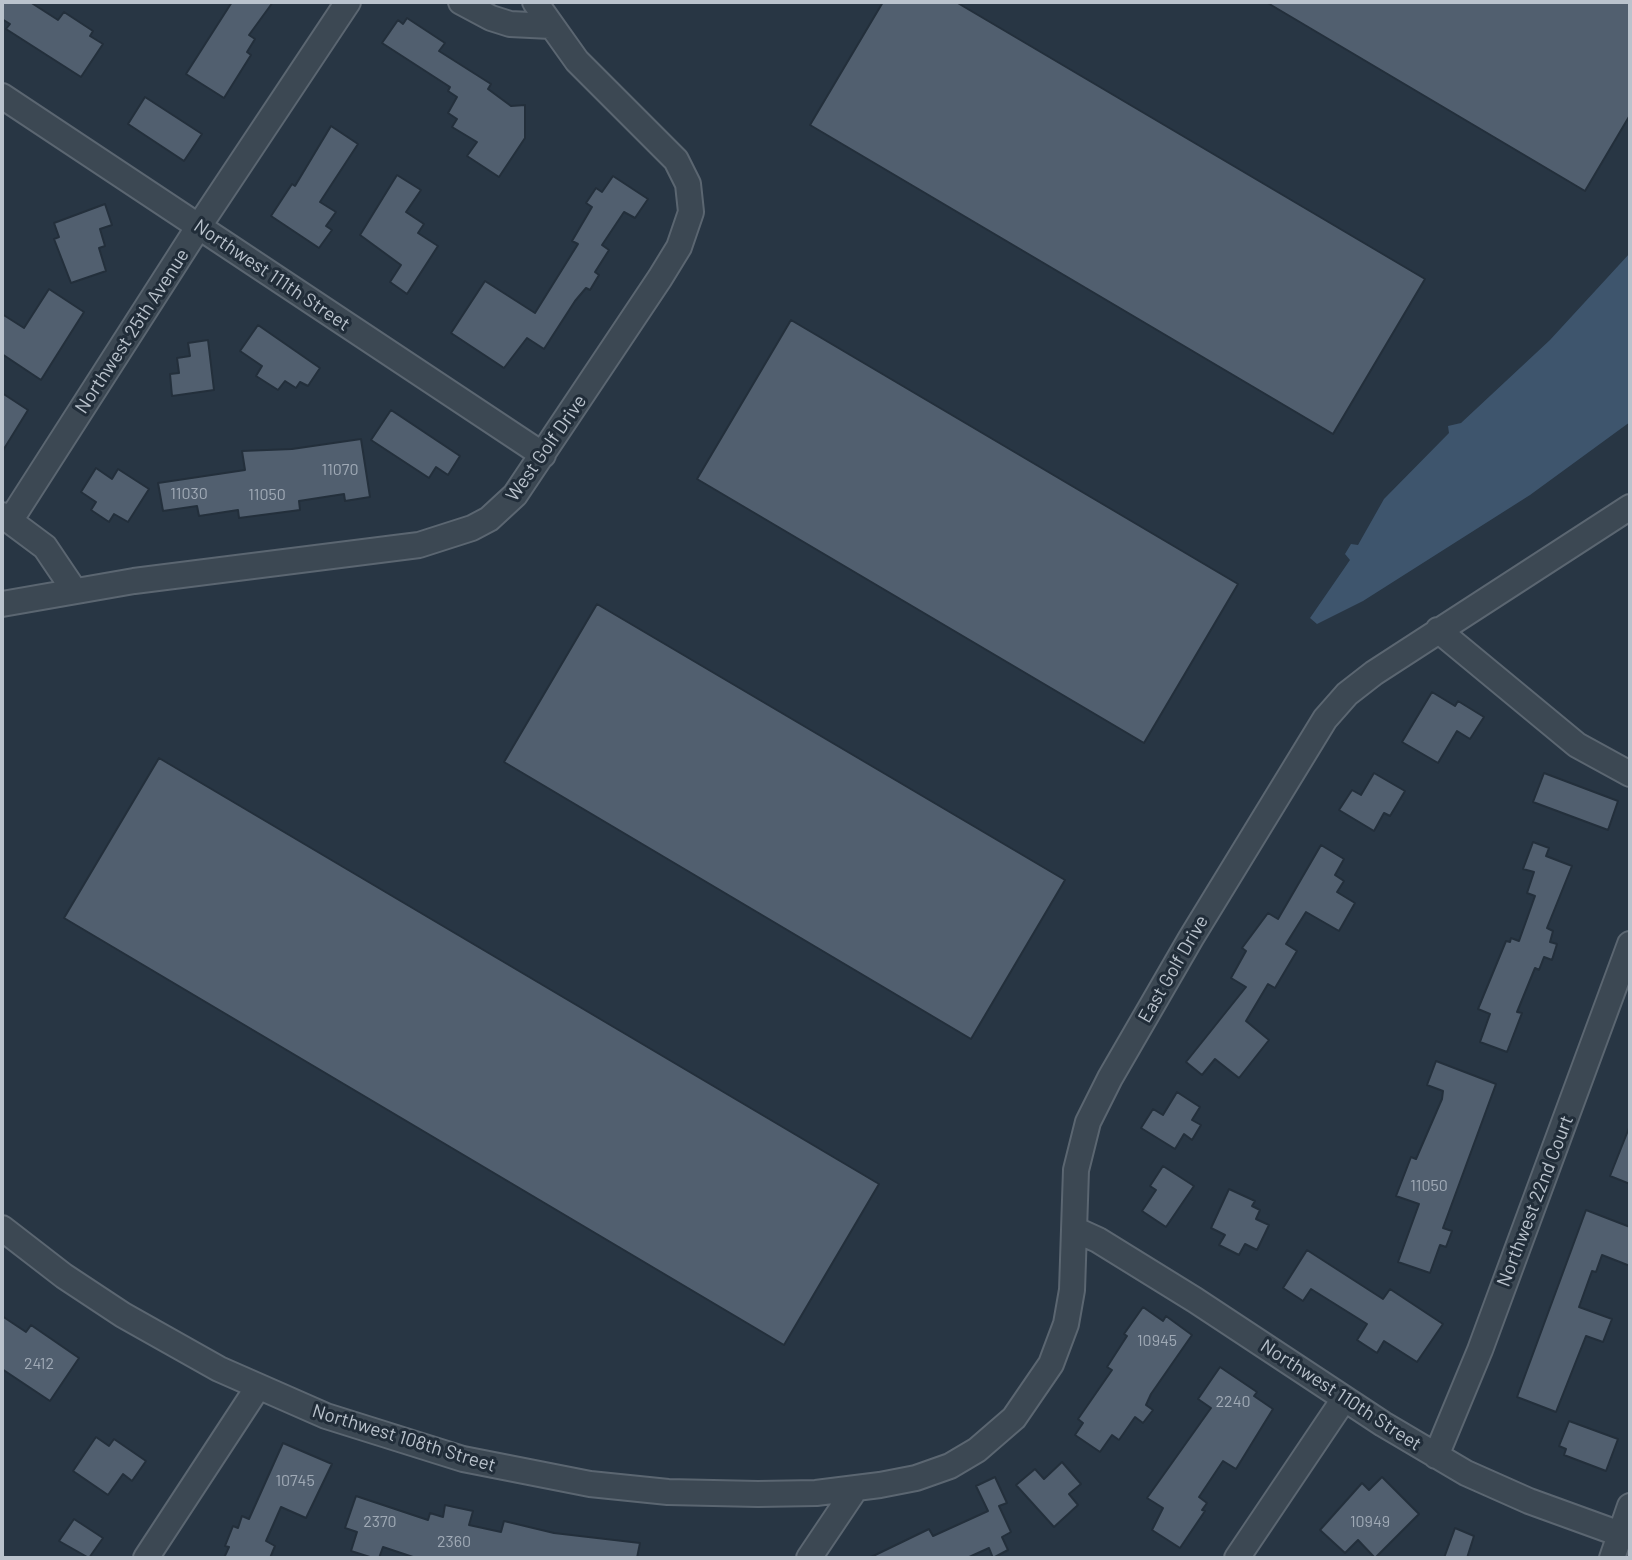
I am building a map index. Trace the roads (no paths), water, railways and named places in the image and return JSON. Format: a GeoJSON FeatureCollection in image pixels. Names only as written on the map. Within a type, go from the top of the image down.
{"type":"FeatureCollection","features":[{"type":"Feature","properties":{"kind":"street","name":"Northwest 25th Avenue"},"geometry":{"type":"LineString","coordinates":[[6,518],[348,2]]}},
{"type":"Feature","properties":{"kind":"street"},"geometry":{"type":"LineString","coordinates":[[461,2],[491,18],[510,24],[551,26]]}},
{"type":"Feature","properties":{"kind":"street","name":"West Golf Drive"},"geometry":{"type":"LineString","coordinates":[[2,604],[74,590],[400,549],[472,528],[502,508],[524,484],[672,259],[688,223],[691,203],[684,173],[669,150],[598,84],[535,2]]}},
{"type":"Feature","properties":{"kind":"street","name":"Northwest 111th Street"},"geometry":{"type":"LineString","coordinates":[[2,96],[543,455]]}},
{"type":"Feature","properties":{"kind":"street","name":"East Golf Drive"},"geometry":{"type":"LineString","coordinates":[[856,1488],[901,1482],[950,1466],[977,1450],[1014,1418],[1046,1374],[1061,1339],[1073,1282],[1076,1170],[1088,1122],[1110,1078],[1215,897],[1325,719],[1359,683],[1630,506]]}},
{"type":"Feature","properties":{"kind":"street"},"geometry":{"type":"LineString","coordinates":[[6,518],[45,547],[74,590]]}},
{"type":"Feature","properties":{"kind":"street"},"geometry":{"type":"LineString","coordinates":[[1438,630],[1577,746],[1630,774]]}},
{"type":"Feature","properties":{"kind":"street","name":"Northwest 22nd Court"},"geometry":{"type":"LineString","coordinates":[[1436,1456],[1480,1350],[1630,944]]}},
{"type":"Feature","properties":{"kind":"street","name":"Northwest 108th Street"},"geometry":{"type":"LineString","coordinates":[[2,1228],[64,1276],[138,1325],[258,1387],[326,1416],[424,1448],[564,1480],[626,1488],[797,1494],[856,1488]]}},
{"type":"Feature","properties":{"kind":"street","name":"Northwest 110th Street"},"geometry":{"type":"LineString","coordinates":[[1076,1230],[1098,1240],[1195,1300],[1344,1399],[1436,1456],[1497,1488],[1620,1534]]}},
{"type":"Feature","properties":{"kind":"street"},"geometry":{"type":"LineString","coordinates":[[146,1558],[258,1387]]}},
{"type":"Feature","properties":{"kind":"street"},"geometry":{"type":"LineString","coordinates":[[1237,1558],[1344,1399]]}},
{"type":"Feature","properties":{"kind":"street"},"geometry":{"type":"LineString","coordinates":[[809,1558],[856,1488]]}},
{"type":"Feature","properties":{"kind":"street"},"geometry":{"type":"LineString","coordinates":[[1612,1558],[1630,1506]]}},
{"type":"Feature","properties":{"kind":"water"},"geometry":{"type":"Polygon","coordinates":[[[1630,253],[1630,422],[1530,495],[1363,601],[1317,624],[1310,618],[1350,560],[1345,554],[1351,544],[1358,545],[1384,499],[1449,433],[1448,426],[1461,423],[1550,340],[1630,253]]]}}]}
